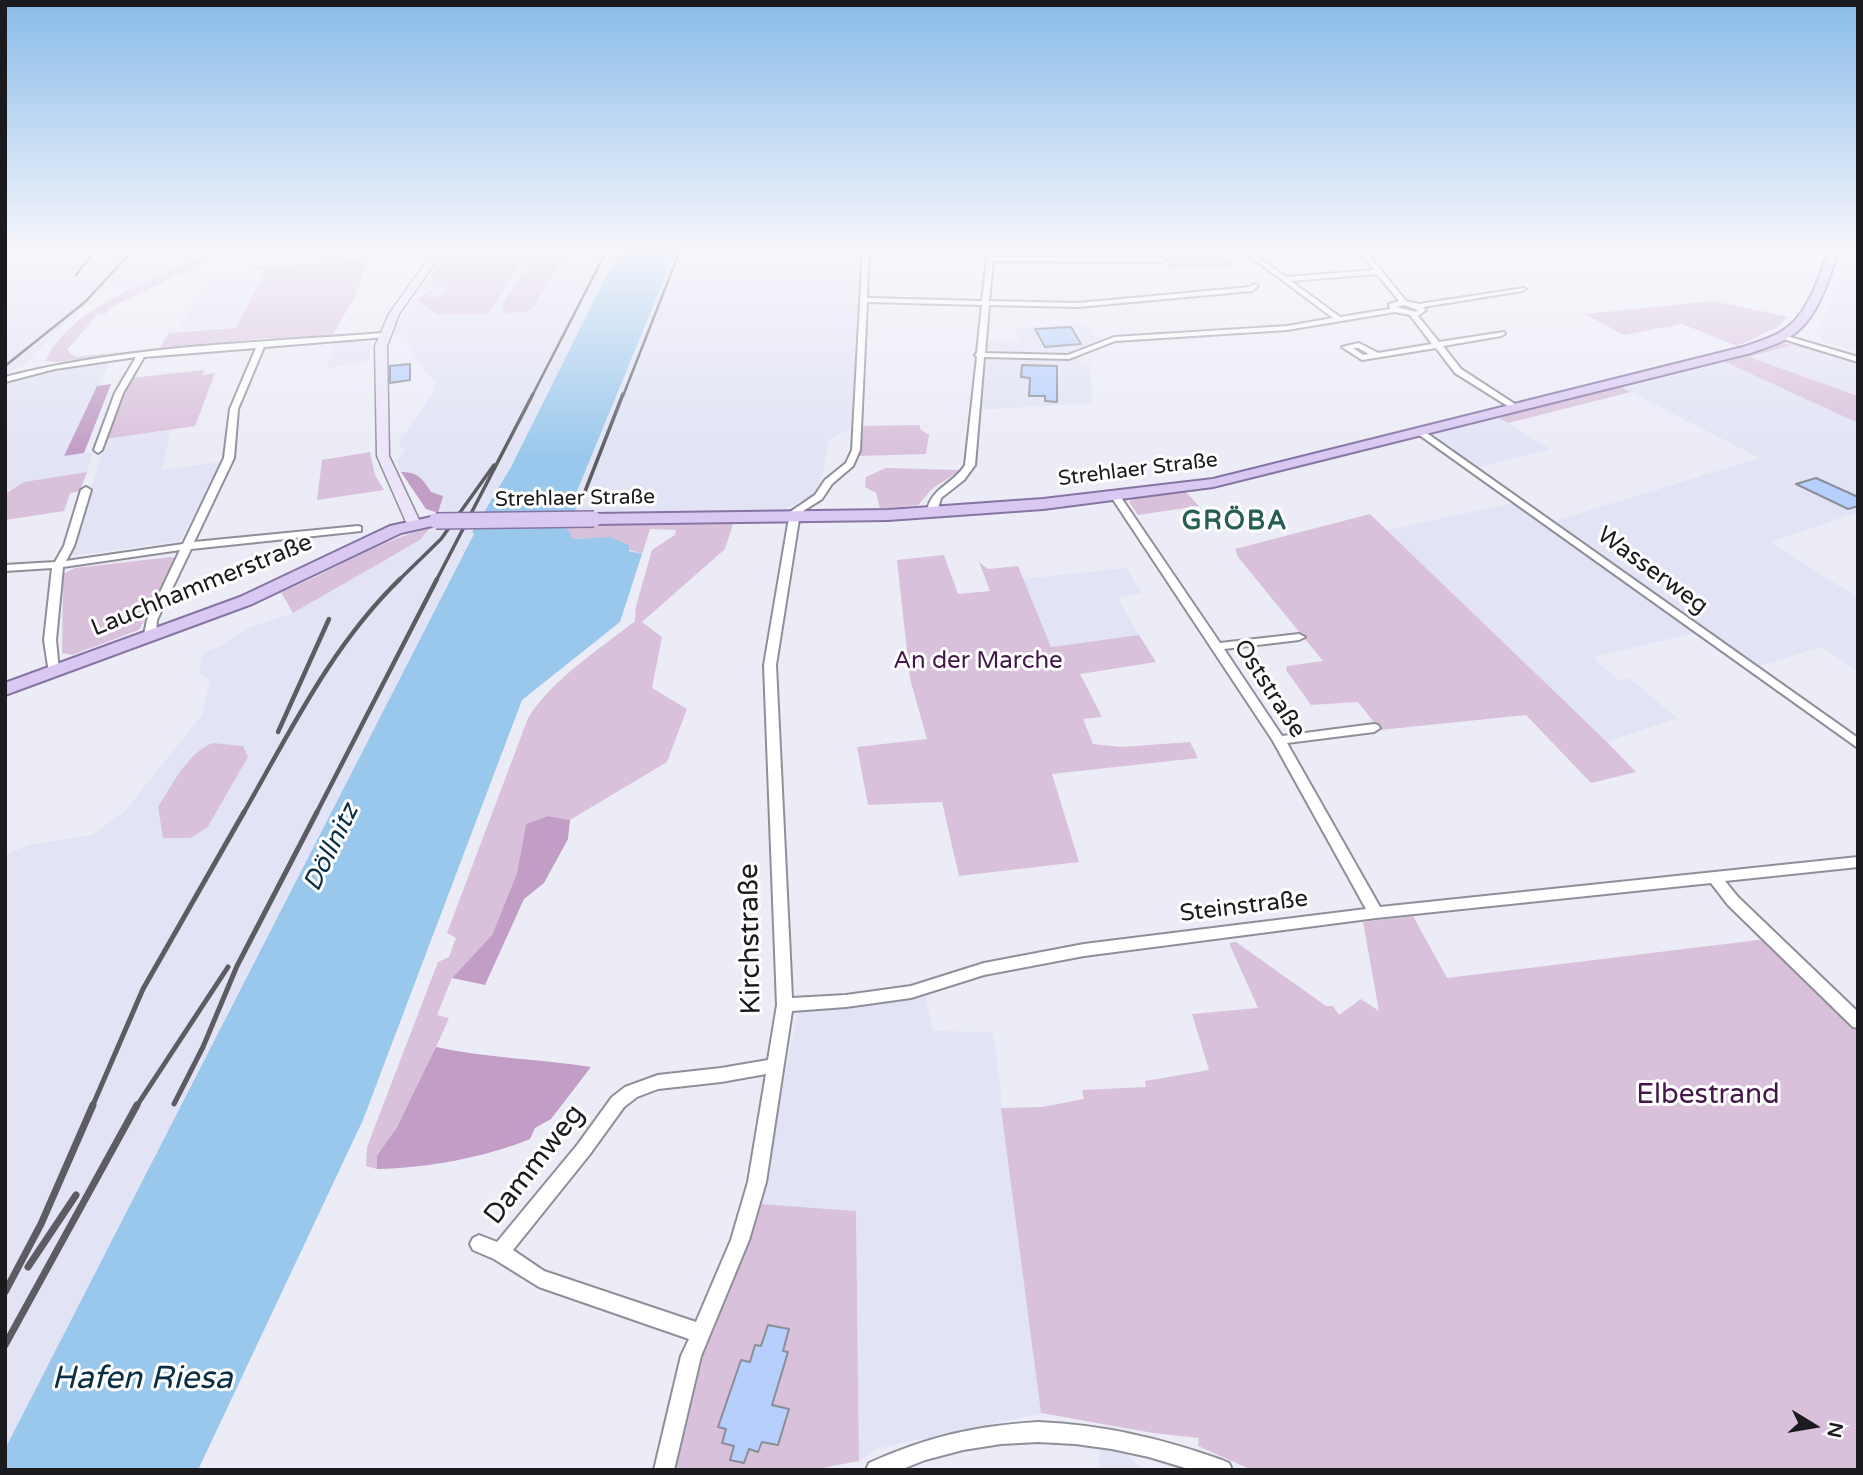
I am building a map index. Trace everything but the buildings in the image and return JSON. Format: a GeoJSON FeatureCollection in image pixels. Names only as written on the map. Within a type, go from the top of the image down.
{"type":"FeatureCollection","features":[{"type":"Feature","properties":{"kind":"main road"},"geometry":{"type":"LineString","coordinates":[[393,317],[383,335],[380,376],[383,456],[394,485],[414,523]]}},
{"type":"Feature","properties":{"kind":"main road","name":"Strehlaer Straße"},"geometry":{"type":"LineString","coordinates":[[414,523],[793,518],[932,512],[1115,495],[1240,478],[1730,355],[1783,336],[1797,326],[1803,317]]}},
{"type":"Feature","properties":{"kind":"main road","name":"Lauchhammerstraße"},"geometry":{"type":"LineString","coordinates":[[5,689],[279,586],[371,540],[414,523]]}},
{"type":"Feature","properties":{"kind":"street"},"geometry":{"type":"LineString","coordinates":[[793,518],[799,508],[819,496],[828,482],[850,464],[856,450],[864,317]]}},
{"type":"Feature","properties":{"kind":"street"},"geometry":{"type":"LineString","coordinates":[[932,512],[935,498],[966,474],[970,465],[983,317]]}},
{"type":"Feature","properties":{"kind":"street"},"geometry":{"type":"LineString","coordinates":[[1336,317],[1340,320]]}},
{"type":"Feature","properties":{"kind":"street"},"geometry":{"type":"LineString","coordinates":[[979,355],[1069,357],[1114,339],[1287,328],[1357,317]]}},
{"type":"Feature","properties":{"kind":"street"},"geometry":{"type":"LineString","coordinates":[[1420,317],[1437,345],[1458,371],[1517,408]]}},
{"type":"Feature","properties":{"kind":"street"},"geometry":{"type":"LineString","coordinates":[[1376,355],[1501,334]]}},
{"type":"Feature","properties":{"kind":"street"},"geometry":{"type":"LineString","coordinates":[[5,380],[83,361],[383,335]]}},
{"type":"Feature","properties":{"kind":"street"},"geometry":{"type":"LineString","coordinates":[[1783,336],[1858,360]]}},
{"type":"Feature","properties":{"kind":"street"},"geometry":{"type":"LineString","coordinates":[[150,635],[152,620],[229,458],[234,409],[261,344]]}},
{"type":"Feature","properties":{"kind":"street"},"geometry":{"type":"LineString","coordinates":[[98,450],[119,393],[142,354]]}},
{"type":"Feature","properties":{"kind":"street","name":"Wasserweg"},"geometry":{"type":"LineString","coordinates":[[1421,432],[1858,744]]}},
{"type":"Feature","properties":{"kind":"street"},"geometry":{"type":"LineString","coordinates":[[52,671],[50,640],[58,565],[69,546],[86,490]]}},
{"type":"Feature","properties":{"kind":"street","name":"Oststraße"},"geometry":{"type":"LineString","coordinates":[[1115,495],[1279,740],[1376,913]]}},
{"type":"Feature","properties":{"kind":"street","name":"Kirchstraße"},"geometry":{"type":"LineString","coordinates":[[664,1470],[691,1356],[740,1240],[757,1182],[785,1005],[770,665],[793,518]]}},
{"type":"Feature","properties":{"kind":"street"},"geometry":{"type":"LineString","coordinates":[[5,568],[58,565],[187,546],[358,530]]}},
{"type":"Feature","properties":{"kind":"street"},"geometry":{"type":"LineString","coordinates":[[1217,647],[1298,637]]}},
{"type":"Feature","properties":{"kind":"street"},"geometry":{"type":"LineString","coordinates":[[1279,740],[1374,728]]}},
{"type":"Feature","properties":{"kind":"street","name":"Steinstraße"},"geometry":{"type":"LineString","coordinates":[[785,1005],[846,1001],[911,992],[984,969],[1084,950],[1376,913],[1858,862]]}},
{"type":"Feature","properties":{"kind":"street"},"geometry":{"type":"LineString","coordinates":[[1715,878],[1733,901],[1858,1022]]}},
{"type":"Feature","properties":{"kind":"street","name":"Dammweg"},"geometry":{"type":"LineString","coordinates":[[700,1332],[539,1278],[500,1251],[584,1149],[618,1102],[631,1093],[657,1082],[774,1066]]}},
{"type":"Feature","properties":{"kind":"street"},"geometry":{"type":"LineString","coordinates":[[479,1244],[500,1251]]}},
{"type":"Feature","properties":{"kind":"street"},"geometry":{"type":"LineString","coordinates":[[876,1470],[925,1450],[976,1439],[1055,1430],[1181,1454],[1222,1470]]}},
{"type":"Feature","properties":{"kind":"shaded area"},"geometry":{"type":"Polygon","coordinates":[[[5,317],[73,317],[25,364],[5,375],[5,317]]]}},
{"type":"Feature","properties":{"kind":"shaded area"},"geometry":{"type":"Polygon","coordinates":[[[186,317],[239,317],[234,327],[177,331],[186,317]]]}},
{"type":"Feature","properties":{"kind":"shaded area"},"geometry":{"type":"Polygon","coordinates":[[[403,317],[586,317],[511,467],[472,531],[474,534],[355,769],[5,1449],[5,854],[30,845],[92,835],[124,812],[202,715],[210,681],[199,672],[203,652],[221,646],[248,628],[293,613],[420,540],[430,531],[438,513],[431,493],[423,479],[409,472],[401,472],[396,461],[405,451],[398,443],[433,393],[436,383],[418,363],[404,334],[391,335],[403,317]]]}},
{"type":"Feature","properties":{"kind":"shaded area"},"geometry":{"type":"Polygon","coordinates":[[[649,317],[857,317],[854,351],[859,359],[852,429],[829,439],[820,488],[815,494],[782,512],[574,514],[575,496],[649,317]]]}},
{"type":"Feature","properties":{"kind":"shaded area"},"geometry":{"type":"Polygon","coordinates":[[[1824,317],[1858,317],[1858,352],[1826,342],[1815,334],[1824,317]]]}},
{"type":"Feature","properties":{"kind":"shaded area"},"geometry":{"type":"Polygon","coordinates":[[[1086,324],[1096,340],[1072,354],[988,351],[989,341],[1019,342],[1014,328],[1086,324]]]}},
{"type":"Feature","properties":{"kind":"shaded area"},"geometry":{"type":"Polygon","coordinates":[[[362,341],[371,344],[369,362],[327,368],[335,343],[362,341]]]}},
{"type":"Feature","properties":{"kind":"shaded area"},"geometry":{"type":"Polygon","coordinates":[[[1793,345],[1858,365],[1858,396],[1748,357],[1793,345]]]}},
{"type":"Feature","properties":{"kind":"shaded area"},"geometry":{"type":"Polygon","coordinates":[[[1079,357],[1079,364],[1090,364],[1093,403],[980,410],[984,363],[987,361],[1079,357]]]}},
{"type":"Feature","properties":{"kind":"shaded area"},"geometry":{"type":"Polygon","coordinates":[[[110,362],[64,456],[93,452],[87,472],[37,480],[70,493],[64,511],[5,520],[5,494],[15,489],[5,489],[5,384],[63,369],[110,362]]]}},
{"type":"Feature","properties":{"kind":"shaded area"},"geometry":{"type":"Polygon","coordinates":[[[1725,362],[1858,423],[1858,512],[1770,542],[1858,598],[1858,671],[1821,647],[1759,666],[1555,521],[1760,458],[1621,387],[1725,362]]]}},
{"type":"Feature","properties":{"kind":"shaded area"},"geometry":{"type":"Polygon","coordinates":[[[111,384],[84,453],[64,456],[97,386],[111,384]]]}},
{"type":"Feature","properties":{"kind":"shaded area"},"geometry":{"type":"Polygon","coordinates":[[[1499,418],[1550,449],[1479,467],[1437,437],[1437,433],[1499,418]]]}},
{"type":"Feature","properties":{"kind":"shaded area"},"geometry":{"type":"Polygon","coordinates":[[[171,430],[162,470],[221,462],[180,541],[71,556],[106,439],[171,430]]]}},
{"type":"Feature","properties":{"kind":"shaded area"},"geometry":{"type":"Polygon","coordinates":[[[401,472],[416,475],[431,492],[443,496],[438,513],[426,509],[401,472]]]}},
{"type":"Feature","properties":{"kind":"shaded area"},"geometry":{"type":"Polygon","coordinates":[[[1514,503],[1695,633],[1593,657],[1619,681],[1629,678],[1677,718],[1607,742],[1387,530],[1514,503]]]}},
{"type":"Feature","properties":{"kind":"shaded area"},"geometry":{"type":"Polygon","coordinates":[[[1126,568],[1142,593],[1122,596],[1119,600],[1139,635],[1051,647],[1023,579],[1126,568]]]}},
{"type":"Feature","properties":{"kind":"shaded area"},"geometry":{"type":"Polygon","coordinates":[[[548,816],[570,820],[568,839],[544,883],[524,899],[485,985],[452,978],[492,935],[517,873],[526,824],[548,816]]]}},
{"type":"Feature","properties":{"kind":"shaded area"},"geometry":{"type":"Polygon","coordinates":[[[926,997],[932,1031],[993,1032],[1041,1413],[876,1449],[859,1461],[856,1211],[760,1204],[797,1013],[926,997]]]}},
{"type":"Feature","properties":{"kind":"shaded area"},"geometry":{"type":"Polygon","coordinates":[[[436,1047],[591,1067],[551,1119],[535,1128],[530,1139],[455,1161],[377,1169],[377,1156],[397,1127],[436,1047]]]}},
{"type":"Feature","properties":{"kind":"shaded area"},"geometry":{"type":"Polygon","coordinates":[[[1100,1447],[1125,1452],[1142,1470],[1099,1470],[1100,1447]]]}},
{"type":"Feature","properties":{"kind":"green space"},"geometry":{"type":"Polygon","coordinates":[[[84,317],[95,317],[67,350],[75,357],[121,352],[58,362],[45,361],[58,341],[84,317]]]}},
{"type":"Feature","properties":{"kind":"green space"},"geometry":{"type":"Polygon","coordinates":[[[242,317],[343,317],[332,336],[274,341],[270,338],[159,349],[169,333],[236,328],[242,317]]]}},
{"type":"Feature","properties":{"kind":"green space"},"geometry":{"type":"Polygon","coordinates":[[[1590,317],[1788,317],[1779,326],[1737,346],[1682,324],[1624,335],[1590,317]]]}},
{"type":"Feature","properties":{"kind":"green space"},"geometry":{"type":"Polygon","coordinates":[[[1784,343],[1807,347],[1858,364],[1793,345],[1749,357],[1858,396],[1858,423],[1725,362],[1784,343]]]}},
{"type":"Feature","properties":{"kind":"green space"},"geometry":{"type":"Polygon","coordinates":[[[204,370],[202,375],[215,373],[195,426],[106,439],[116,407],[131,378],[204,370]]]}},
{"type":"Feature","properties":{"kind":"green space"},"geometry":{"type":"Polygon","coordinates":[[[1621,387],[1631,392],[1508,423],[1499,418],[1621,387]]]}},
{"type":"Feature","properties":{"kind":"green space"},"geometry":{"type":"Polygon","coordinates":[[[920,425],[920,429],[929,435],[926,454],[858,456],[860,426],[920,425]]]}},
{"type":"Feature","properties":{"kind":"green space"},"geometry":{"type":"Polygon","coordinates":[[[370,452],[375,475],[384,490],[317,500],[322,460],[370,452]]]}},
{"type":"Feature","properties":{"kind":"green space"},"geometry":{"type":"Polygon","coordinates":[[[886,468],[961,470],[933,488],[918,505],[880,509],[876,493],[865,487],[866,477],[886,468]]]}},
{"type":"Feature","properties":{"kind":"green space"},"geometry":{"type":"Polygon","coordinates":[[[87,472],[80,491],[70,493],[64,511],[5,520],[5,494],[24,482],[87,472]]]}},
{"type":"Feature","properties":{"kind":"green space"},"geometry":{"type":"Polygon","coordinates":[[[1185,491],[1199,506],[1138,515],[1129,502],[1133,498],[1185,491]]]}},
{"type":"Feature","properties":{"kind":"green space"},"geometry":{"type":"Polygon","coordinates":[[[1370,514],[1636,772],[1591,783],[1526,715],[1380,730],[1358,702],[1311,705],[1286,670],[1287,666],[1323,661],[1238,557],[1235,549],[1370,514]]]}},
{"type":"Feature","properties":{"kind":"green space"},"geometry":{"type":"Polygon","coordinates":[[[733,524],[725,549],[642,622],[662,637],[652,688],[687,709],[667,762],[570,820],[548,816],[526,824],[517,873],[492,935],[452,978],[437,1015],[449,1018],[437,1045],[382,1151],[377,1169],[366,1166],[367,1147],[438,962],[449,957],[456,938],[447,933],[528,718],[563,677],[635,621],[636,606],[652,550],[675,535],[676,530],[650,529],[642,554],[594,538],[573,539],[566,529],[568,526],[733,524]]]}},
{"type":"Feature","properties":{"kind":"green space"},"geometry":{"type":"Polygon","coordinates":[[[430,528],[420,540],[293,613],[281,592],[391,541],[430,528]]]}},
{"type":"Feature","properties":{"kind":"green space","name":"An der Marche"},"geometry":{"type":"Polygon","coordinates":[[[944,555],[958,594],[990,591],[979,562],[988,569],[1018,566],[1051,647],[1139,635],[1156,662],[1080,674],[1102,717],[1083,719],[1093,744],[1121,747],[1190,742],[1198,758],[1052,774],[1079,862],[959,876],[942,802],[868,805],[857,747],[927,739],[910,679],[897,560],[944,555]]]}},
{"type":"Feature","properties":{"kind":"green space"},"geometry":{"type":"Polygon","coordinates":[[[176,558],[139,630],[72,655],[62,653],[63,574],[75,568],[176,558]]]}},
{"type":"Feature","properties":{"kind":"green space"},"geometry":{"type":"Polygon","coordinates":[[[212,743],[243,746],[248,757],[207,828],[190,838],[163,838],[158,807],[187,762],[212,743]]]}},
{"type":"Feature","properties":{"kind":"green space","name":"Elbestrand"},"geometry":{"type":"Polygon","coordinates":[[[1413,916],[1447,978],[1766,939],[1858,1027],[1858,1470],[1252,1470],[1198,1446],[1199,1438],[1153,1433],[1041,1413],[1001,1108],[1042,1107],[1084,1099],[1082,1090],[1146,1087],[1145,1081],[1209,1070],[1192,1014],[1258,1008],[1229,943],[1236,942],[1326,1006],[1333,1006],[1339,1015],[1361,999],[1379,1011],[1363,922],[1413,916]]]}},
{"type":"Feature","properties":{"kind":"green space"},"geometry":{"type":"Polygon","coordinates":[[[760,1204],[856,1211],[859,1461],[812,1470],[671,1470],[701,1346],[745,1253],[760,1204]]]}},
{"type":"Feature","properties":{"kind":"water","name":"Hafen Riesa"},"geometry":{"type":"Polygon","coordinates":[[[586,317],[649,317],[575,496],[576,508],[567,529],[573,539],[610,537],[629,545],[629,551],[642,554],[620,622],[522,700],[363,1120],[198,1470],[5,1470],[5,1449],[474,534],[472,532],[511,467],[586,317]]]}},
{"type":"Feature","properties":{"kind":"railway"},"geometry":{"type":"LineString","coordinates":[[5,366],[66,317]]}},
{"type":"Feature","properties":{"kind":"railway"},"geometry":{"type":"LineString","coordinates":[[532,396],[573,317]]}},
{"type":"Feature","properties":{"kind":"railway"},"geometry":{"type":"LineString","coordinates":[[623,396],[654,317]]}},
{"type":"Feature","properties":{"kind":"railway"},"geometry":{"type":"LineString","coordinates":[[436,581],[533,394]]}},
{"type":"Feature","properties":{"kind":"railway"},"geometry":{"type":"LineString","coordinates":[[584,494],[623,394]]}},
{"type":"Feature","properties":{"kind":"railway"},"geometry":{"type":"LineString","coordinates":[[399,580],[441,539],[494,465]]}},
{"type":"Feature","properties":{"kind":"railway"},"geometry":{"type":"LineString","coordinates":[[316,814],[437,579]]}},
{"type":"Feature","properties":{"kind":"railway"},"geometry":{"type":"LineString","coordinates":[[243,814],[332,661],[375,605],[399,580]]}},
{"type":"Feature","properties":{"kind":"railway"},"geometry":{"type":"LineString","coordinates":[[278,732],[329,619]]}},
{"type":"Feature","properties":{"kind":"railway"},"geometry":{"type":"LineString","coordinates":[[92,1107],[143,989],[244,812]]}},
{"type":"Feature","properties":{"kind":"railway"},"geometry":{"type":"LineString","coordinates":[[174,1104],[203,1047],[237,966],[317,812]]}},
{"type":"Feature","properties":{"kind":"railway"},"geometry":{"type":"LineString","coordinates":[[136,1107],[228,967]]}},
{"type":"Feature","properties":{"kind":"railway"},"geometry":{"type":"LineString","coordinates":[[5,1292],[41,1224],[93,1105]]}},
{"type":"Feature","properties":{"kind":"railway"},"geometry":{"type":"LineString","coordinates":[[5,1345],[137,1105]]}},
{"type":"Feature","properties":{"kind":"railway"},"geometry":{"type":"LineString","coordinates":[[28,1267],[76,1195]]}},
{"type":"Feature","properties":{"kind":"district","name":"GRÖBA"},"geometry":{"type":"Point","coordinates":[1235,522]}},
{"type":"Feature","properties":{"kind":"water label","name":"Döllnitz"},"geometry":{"type":"Point","coordinates":[332,848]}}]}
